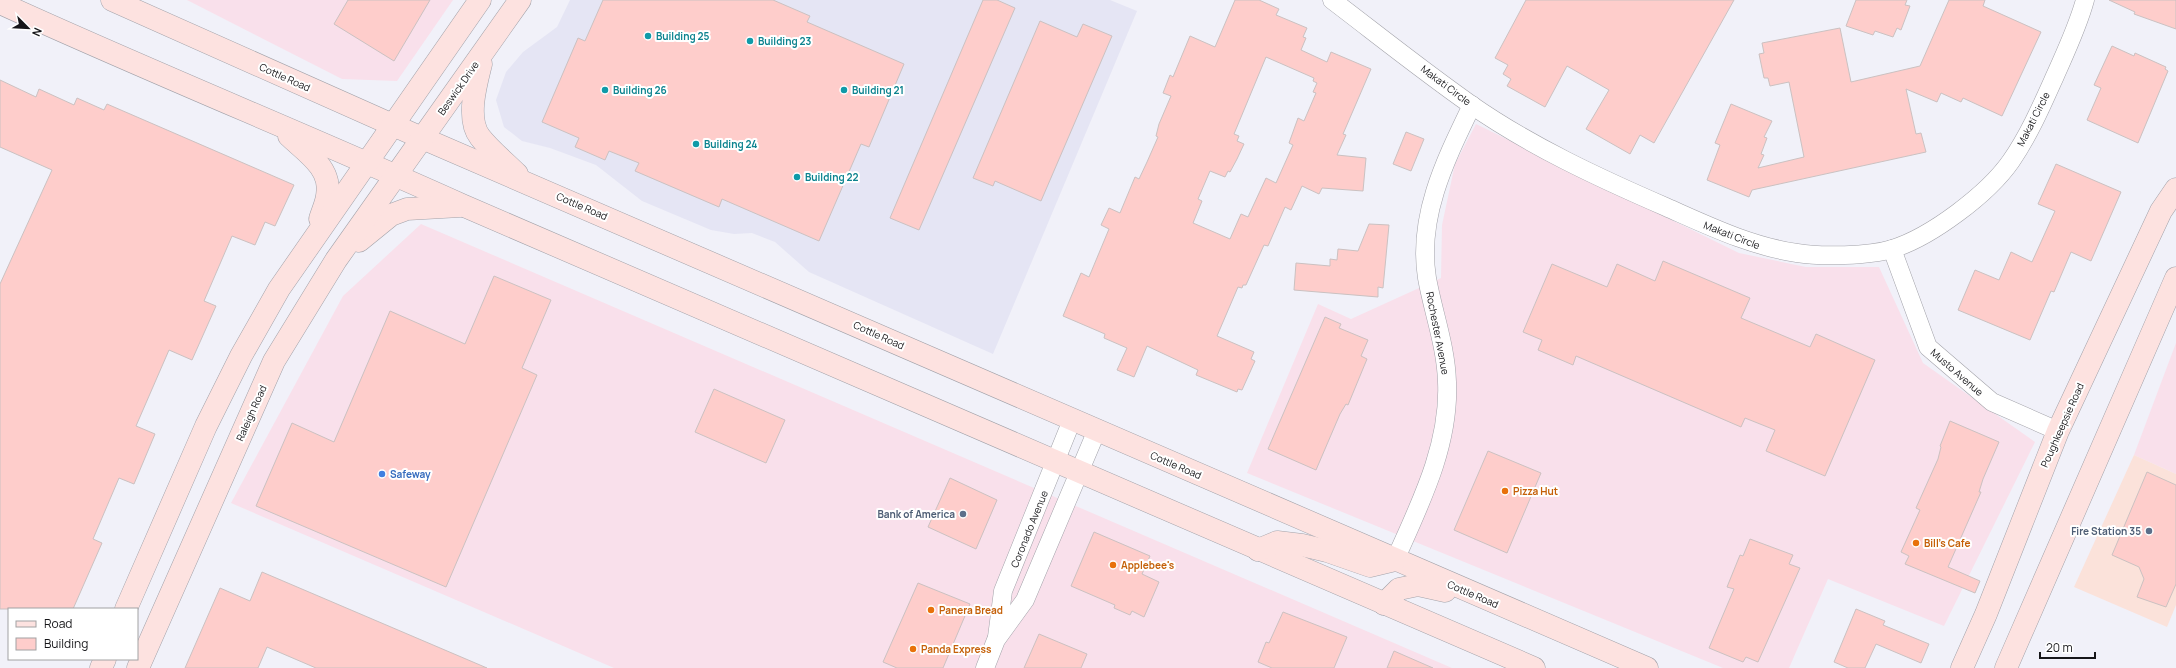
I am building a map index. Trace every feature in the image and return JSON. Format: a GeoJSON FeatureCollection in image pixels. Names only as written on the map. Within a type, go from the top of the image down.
{"type":"FeatureCollection","features":[{"type":"Feature","properties":{"kind":"main road","name":"Cottle Road"},"geometry":{"type":"LineString","coordinates":[[112,0],[392,125],[1647,668]]}},
{"type":"Feature","properties":{"kind":"main road"},"geometry":{"type":"LineString","coordinates":[[126,608],[206,426],[241,356],[279,288],[480,0]]}},
{"type":"Feature","properties":{"kind":"main road","name":"Beswick Drive"},"geometry":{"type":"LineString","coordinates":[[396,176],[520,0]]}},
{"type":"Feature","properties":{"kind":"main road"},"geometry":{"type":"LineString","coordinates":[[0,3],[276,125],[366,162],[462,206],[1534,668]]}},
{"type":"Feature","properties":{"kind":"main road"},"geometry":{"type":"LineString","coordinates":[[485,50],[472,96],[474,122],[479,136],[527,183]]}},
{"type":"Feature","properties":{"kind":"main road"},"geometry":{"type":"LineString","coordinates":[[276,125],[318,161],[327,178],[328,194],[315,235]]}},
{"type":"Feature","properties":{"kind":"main road","name":"Raleigh Road"},"geometry":{"type":"LineString","coordinates":[[138,668],[274,360],[336,260],[396,176]]}},
{"type":"Feature","properties":{"kind":"main road","name":"Poughkeepsie Road"},"geometry":{"type":"LineString","coordinates":[[1962,668],[1986,614],[2058,431],[2161,211],[2176,189]]}},
{"type":"Feature","properties":{"kind":"main road"},"geometry":{"type":"LineString","coordinates":[[336,260],[391,215],[407,209],[462,206]]}},
{"type":"Feature","properties":{"kind":"main road"},"geometry":{"type":"LineString","coordinates":[[2006,668],[2176,278]]}},
{"type":"Feature","properties":{"kind":"main road"},"geometry":{"type":"LineString","coordinates":[[1258,550],[1277,542],[1321,549],[1370,566],[1395,560]]}},
{"type":"Feature","properties":{"kind":"main road"},"geometry":{"type":"LineString","coordinates":[[1384,604],[1399,590],[1418,585],[1441,589],[1511,610]]}},
{"type":"Feature","properties":{"kind":"street","name":"Makati Circle"},"geometry":{"type":"LineString","coordinates":[[1332,0],[1472,105],[1545,149],[1618,187],[1736,238],[1757,245],[1799,254],[1846,255],[1892,249],[1936,227],[1981,194],[2010,163],[2039,111],[2072,37],[2085,0]]}},
{"type":"Feature","properties":{"kind":"street","name":"Rochester Avenue"},"geometry":{"type":"LineString","coordinates":[[1395,560],[1430,480],[1443,434],[1447,382],[1445,361],[1427,276],[1426,223],[1445,161],[1472,105]]}},
{"type":"Feature","properties":{"kind":"street","name":"Musto Avenue"},"geometry":{"type":"LineString","coordinates":[[1892,249],[1928,347],[1992,402],[2058,431]]}},
{"type":"Feature","properties":{"kind":"street","name":"Coronado Avenue"},"geometry":{"type":"LineString","coordinates":[[996,640],[1003,591],[1056,463],[1072,420]]}},
{"type":"Feature","properties":{"kind":"street","name":"Coronado Avenue"},"geometry":{"type":"LineString","coordinates":[[984,668],[996,640],[1025,600],[1097,430]]}},
{"type":"Feature","properties":{"kind":"shaded area"},"geometry":{"type":"Polygon","coordinates":[[[187,0],[453,0],[397,81],[342,79],[187,0]]]}},
{"type":"Feature","properties":{"kind":"shaded area"},"geometry":{"type":"Polygon","coordinates":[[[570,0],[1110,0],[1137,11],[993,354],[809,272],[775,242],[752,233],[734,234],[711,230],[642,201],[596,165],[550,148],[522,141],[504,127],[496,100],[506,72],[523,52],[557,27],[570,0]]]}},
{"type":"Feature","properties":{"kind":"shaded area"},"geometry":{"type":"Polygon","coordinates":[[[1476,124],[1739,253],[1806,267],[1879,267],[1923,363],[2035,442],[1944,626],[1828,579],[1789,668],[1723,668],[1247,473],[1318,304],[1351,319],[1441,278],[1442,225],[1455,164],[1476,124]]]}},
{"type":"Feature","properties":{"kind":"shaded area"},"geometry":{"type":"Polygon","coordinates":[[[421,224],[1452,668],[614,668],[231,503],[343,296],[421,224]]]}},
{"type":"Feature","properties":{"kind":"shaded area"},"geometry":{"type":"Polygon","coordinates":[[[2176,343],[2176,474],[2134,455],[2176,343]]]}},
{"type":"Feature","properties":{"kind":"shaded area"},"geometry":{"type":"Polygon","coordinates":[[[2134,455],[2176,474],[2176,605],[2167,627],[2074,587],[2134,455]]]}},
{"type":"Feature","properties":{"kind":"building"},"geometry":{"type":"Polygon","coordinates":[[[348,0],[430,0],[394,61],[334,24],[348,0]]]}},
{"type":"Feature","properties":{"kind":"building"},"geometry":{"type":"Polygon","coordinates":[[[603,0],[773,0],[810,16],[807,22],[904,64],[869,147],[861,144],[819,241],[722,199],[719,207],[635,171],[639,163],[609,151],[605,160],[575,147],[579,138],[542,122],[578,38],[585,41],[603,0]]]}},
{"type":"Feature","properties":{"kind":"building"},"geometry":{"type":"Polygon","coordinates":[[[983,0],[997,0],[1015,8],[919,230],[890,218],[983,0]]]}},
{"type":"Feature","properties":{"kind":"building"},"geometry":{"type":"Polygon","coordinates":[[[1235,0],[1259,0],[1279,9],[1276,15],[1307,28],[1303,37],[1306,38],[1301,50],[1327,62],[1331,52],[1371,69],[1343,134],[1346,135],[1337,155],[1366,158],[1363,191],[1322,188],[1319,194],[1302,186],[1291,210],[1285,207],[1268,246],[1264,245],[1246,285],[1243,285],[1242,288],[1238,287],[1217,336],[1254,352],[1251,359],[1255,361],[1242,390],[1238,389],[1237,392],[1196,375],[1198,370],[1147,346],[1134,377],[1117,370],[1127,348],[1104,338],[1105,334],[1063,316],[1081,273],[1089,277],[1109,229],[1101,225],[1109,208],[1120,213],[1135,177],[1139,179],[1147,162],[1158,137],[1156,136],[1159,124],[1171,96],[1163,93],[1170,75],[1173,77],[1190,36],[1215,47],[1235,0]],[[1266,57],[1234,134],[1239,136],[1237,141],[1244,144],[1230,172],[1228,171],[1225,177],[1210,171],[1198,199],[1202,201],[1193,223],[1230,239],[1241,214],[1248,217],[1266,178],[1276,183],[1293,145],[1289,143],[1298,118],[1304,121],[1316,93],[1313,92],[1317,83],[1313,81],[1314,78],[1266,57]]]}},
{"type":"Feature","properties":{"kind":"building"},"geometry":{"type":"Polygon","coordinates":[[[1526,0],[1734,0],[1654,143],[1640,135],[1630,154],[1586,129],[1609,90],[1567,66],[1545,107],[1507,86],[1511,79],[1503,74],[1508,65],[1495,58],[1526,0]]]}},
{"type":"Feature","properties":{"kind":"building"},"geometry":{"type":"Polygon","coordinates":[[[1856,0],[1907,0],[1905,5],[1910,6],[1901,30],[1897,28],[1893,37],[1875,31],[1873,35],[1846,26],[1856,0]]]}},
{"type":"Feature","properties":{"kind":"building"},"geometry":{"type":"Polygon","coordinates":[[[1949,0],[1985,0],[1983,6],[2041,32],[2002,116],[1963,98],[1961,102],[1941,93],[1937,102],[1906,89],[1916,134],[1921,133],[1926,152],[1752,190],[1749,197],[1707,180],[1720,145],[1715,143],[1731,104],[1772,121],[1764,137],[1767,138],[1761,154],[1764,155],[1758,168],[1804,157],[1789,82],[1770,86],[1768,78],[1764,78],[1759,54],[1764,53],[1762,43],[1840,28],[1851,82],[1920,66],[1949,0]]]}},
{"type":"Feature","properties":{"kind":"building"},"geometry":{"type":"Polygon","coordinates":[[[2109,0],[2176,0],[2176,29],[2134,14],[2135,12],[2109,0]]]}},
{"type":"Feature","properties":{"kind":"building"},"geometry":{"type":"Polygon","coordinates":[[[1040,21],[1077,37],[1083,24],[1112,36],[1041,201],[995,181],[993,186],[973,178],[1040,21]]]}},
{"type":"Feature","properties":{"kind":"building"},"geometry":{"type":"Polygon","coordinates":[[[2112,46],[2134,56],[2135,53],[2166,67],[2165,69],[2168,71],[2138,143],[2087,120],[2101,88],[2094,85],[2112,46]]]}},
{"type":"Feature","properties":{"kind":"building"},"geometry":{"type":"Polygon","coordinates":[[[0,80],[36,97],[39,89],[74,105],[77,98],[104,110],[107,104],[294,185],[275,226],[265,222],[255,245],[232,236],[204,301],[216,306],[192,360],[169,350],[136,426],[155,434],[134,484],[119,478],[93,539],[102,543],[73,608],[0,609],[0,284],[52,170],[0,147],[0,80]]]}},
{"type":"Feature","properties":{"kind":"building"},"geometry":{"type":"Polygon","coordinates":[[[1406,132],[1424,139],[1411,171],[1393,164],[1406,132]]]}},
{"type":"Feature","properties":{"kind":"building"},"geometry":{"type":"Polygon","coordinates":[[[2056,164],[2121,192],[2091,261],[2071,252],[2054,292],[2051,291],[2030,340],[1958,310],[1975,270],[1999,280],[2011,252],[2032,262],[2055,211],[2038,204],[2056,164]]]}},
{"type":"Feature","properties":{"kind":"building"},"geometry":{"type":"Polygon","coordinates":[[[1369,224],[1389,225],[1383,288],[1378,287],[1378,297],[1294,290],[1296,263],[1330,266],[1330,259],[1337,260],[1338,249],[1358,251],[1369,224]]]}},
{"type":"Feature","properties":{"kind":"building"},"geometry":{"type":"Polygon","coordinates":[[[1663,261],[1750,298],[1741,318],[1810,347],[1816,334],[1875,360],[1825,476],[1766,451],[1775,430],[1745,418],[1741,427],[1576,356],[1573,365],[1538,350],[1542,340],[1523,332],[1552,264],[1607,287],[1617,264],[1655,281],[1663,261]]]}},
{"type":"Feature","properties":{"kind":"building","name":"Safeway"},"geometry":{"type":"Polygon","coordinates":[[[494,276],[551,300],[522,368],[537,375],[446,587],[256,506],[292,423],[334,442],[390,311],[465,344],[494,276]]]}},
{"type":"Feature","properties":{"kind":"building"},"geometry":{"type":"Polygon","coordinates":[[[1325,317],[1341,324],[1339,328],[1368,340],[1361,356],[1367,359],[1348,405],[1346,404],[1340,414],[1316,470],[1268,449],[1325,317]]]}},
{"type":"Feature","properties":{"kind":"building"},"geometry":{"type":"Polygon","coordinates":[[[714,389],[785,420],[766,463],[695,432],[714,389]]]}},
{"type":"Feature","properties":{"kind":"building"},"geometry":{"type":"Polygon","coordinates":[[[1950,421],[1999,442],[1983,479],[1979,492],[1981,492],[1948,567],[1980,581],[1975,593],[1905,564],[1909,556],[1901,552],[1920,510],[1916,508],[1938,459],[1940,446],[1950,421]]]}},
{"type":"Feature","properties":{"kind":"building"},"geometry":{"type":"Polygon","coordinates":[[[1488,451],[1541,473],[1507,553],[1454,530],[1488,451]]]}},
{"type":"Feature","properties":{"kind":"building","name":"Fire Station 35"},"geometry":{"type":"Polygon","coordinates":[[[2147,472],[2176,485],[2176,584],[2166,607],[2137,597],[2144,579],[2139,567],[2112,555],[2147,472]]]}},
{"type":"Feature","properties":{"kind":"building","name":"Bank of America"},"geometry":{"type":"Polygon","coordinates":[[[950,478],[997,500],[976,549],[928,527],[950,478]]]}},
{"type":"Feature","properties":{"kind":"building","name":"Applebee's"},"geometry":{"type":"Polygon","coordinates":[[[1094,532],[1150,556],[1142,574],[1159,582],[1144,617],[1132,611],[1130,615],[1114,608],[1115,605],[1071,586],[1094,532]]]}},
{"type":"Feature","properties":{"kind":"building"},"geometry":{"type":"Polygon","coordinates":[[[1750,539],[1793,555],[1789,564],[1800,568],[1758,662],[1746,657],[1743,662],[1709,648],[1734,589],[1727,587],[1740,555],[1743,556],[1750,539]]]}},
{"type":"Feature","properties":{"kind":"building"},"geometry":{"type":"Polygon","coordinates":[[[262,572],[487,668],[316,668],[267,647],[258,668],[185,668],[220,588],[250,601],[262,572]]]}},
{"type":"Feature","properties":{"kind":"building"},"geometry":{"type":"Polygon","coordinates":[[[918,583],[970,604],[943,668],[897,668],[883,662],[918,583]]]}},
{"type":"Feature","properties":{"kind":"building"},"geometry":{"type":"Polygon","coordinates":[[[1856,609],[1885,621],[1883,625],[1929,644],[1921,663],[1876,644],[1865,668],[1848,668],[1834,662],[1856,609]]]}},
{"type":"Feature","properties":{"kind":"building"},"geometry":{"type":"Polygon","coordinates":[[[1283,612],[1347,637],[1334,668],[1272,668],[1258,662],[1266,642],[1269,643],[1283,612]]]}},
{"type":"Feature","properties":{"kind":"building"},"geometry":{"type":"Polygon","coordinates":[[[1039,634],[1087,654],[1081,668],[1024,668],[1039,634]]]}},
{"type":"Feature","properties":{"kind":"building"},"geometry":{"type":"Polygon","coordinates":[[[1394,651],[1433,668],[1387,668],[1394,651]]]}},
{"type":"Feature","properties":{"kind":"place","name":"Building 25"},"geometry":{"type":"Point","coordinates":[648,36]}},
{"type":"Feature","properties":{"kind":"place","name":"Building 23"},"geometry":{"type":"Point","coordinates":[750,41]}},
{"type":"Feature","properties":{"kind":"place","name":"Building 26"},"geometry":{"type":"Point","coordinates":[605,90]}},
{"type":"Feature","properties":{"kind":"place","name":"Building 21"},"geometry":{"type":"Point","coordinates":[844,90]}},
{"type":"Feature","properties":{"kind":"place","name":"Building 24"},"geometry":{"type":"Point","coordinates":[696,144]}},
{"type":"Feature","properties":{"kind":"place","name":"Building 22"},"geometry":{"type":"Point","coordinates":[797,177]}},
{"type":"Feature","properties":{"kind":"place","name":"Safeway"},"geometry":{"type":"Point","coordinates":[382,474]}},
{"type":"Feature","properties":{"kind":"place","name":"Pizza Hut"},"geometry":{"type":"Point","coordinates":[1505,491]}},
{"type":"Feature","properties":{"kind":"place","name":"Bank of America"},"geometry":{"type":"Point","coordinates":[963,514]}},
{"type":"Feature","properties":{"kind":"place","name":"Fire Station 35"},"geometry":{"type":"Point","coordinates":[2149,531]}},
{"type":"Feature","properties":{"kind":"place","name":"Bill's Cafe"},"geometry":{"type":"Point","coordinates":[1916,543]}},
{"type":"Feature","properties":{"kind":"place","name":"Applebee's"},"geometry":{"type":"Point","coordinates":[1113,565]}},
{"type":"Feature","properties":{"kind":"place","name":"Panera Bread"},"geometry":{"type":"Point","coordinates":[931,610]}},
{"type":"Feature","properties":{"kind":"place","name":"Panda Express"},"geometry":{"type":"Point","coordinates":[913,649]}}]}
